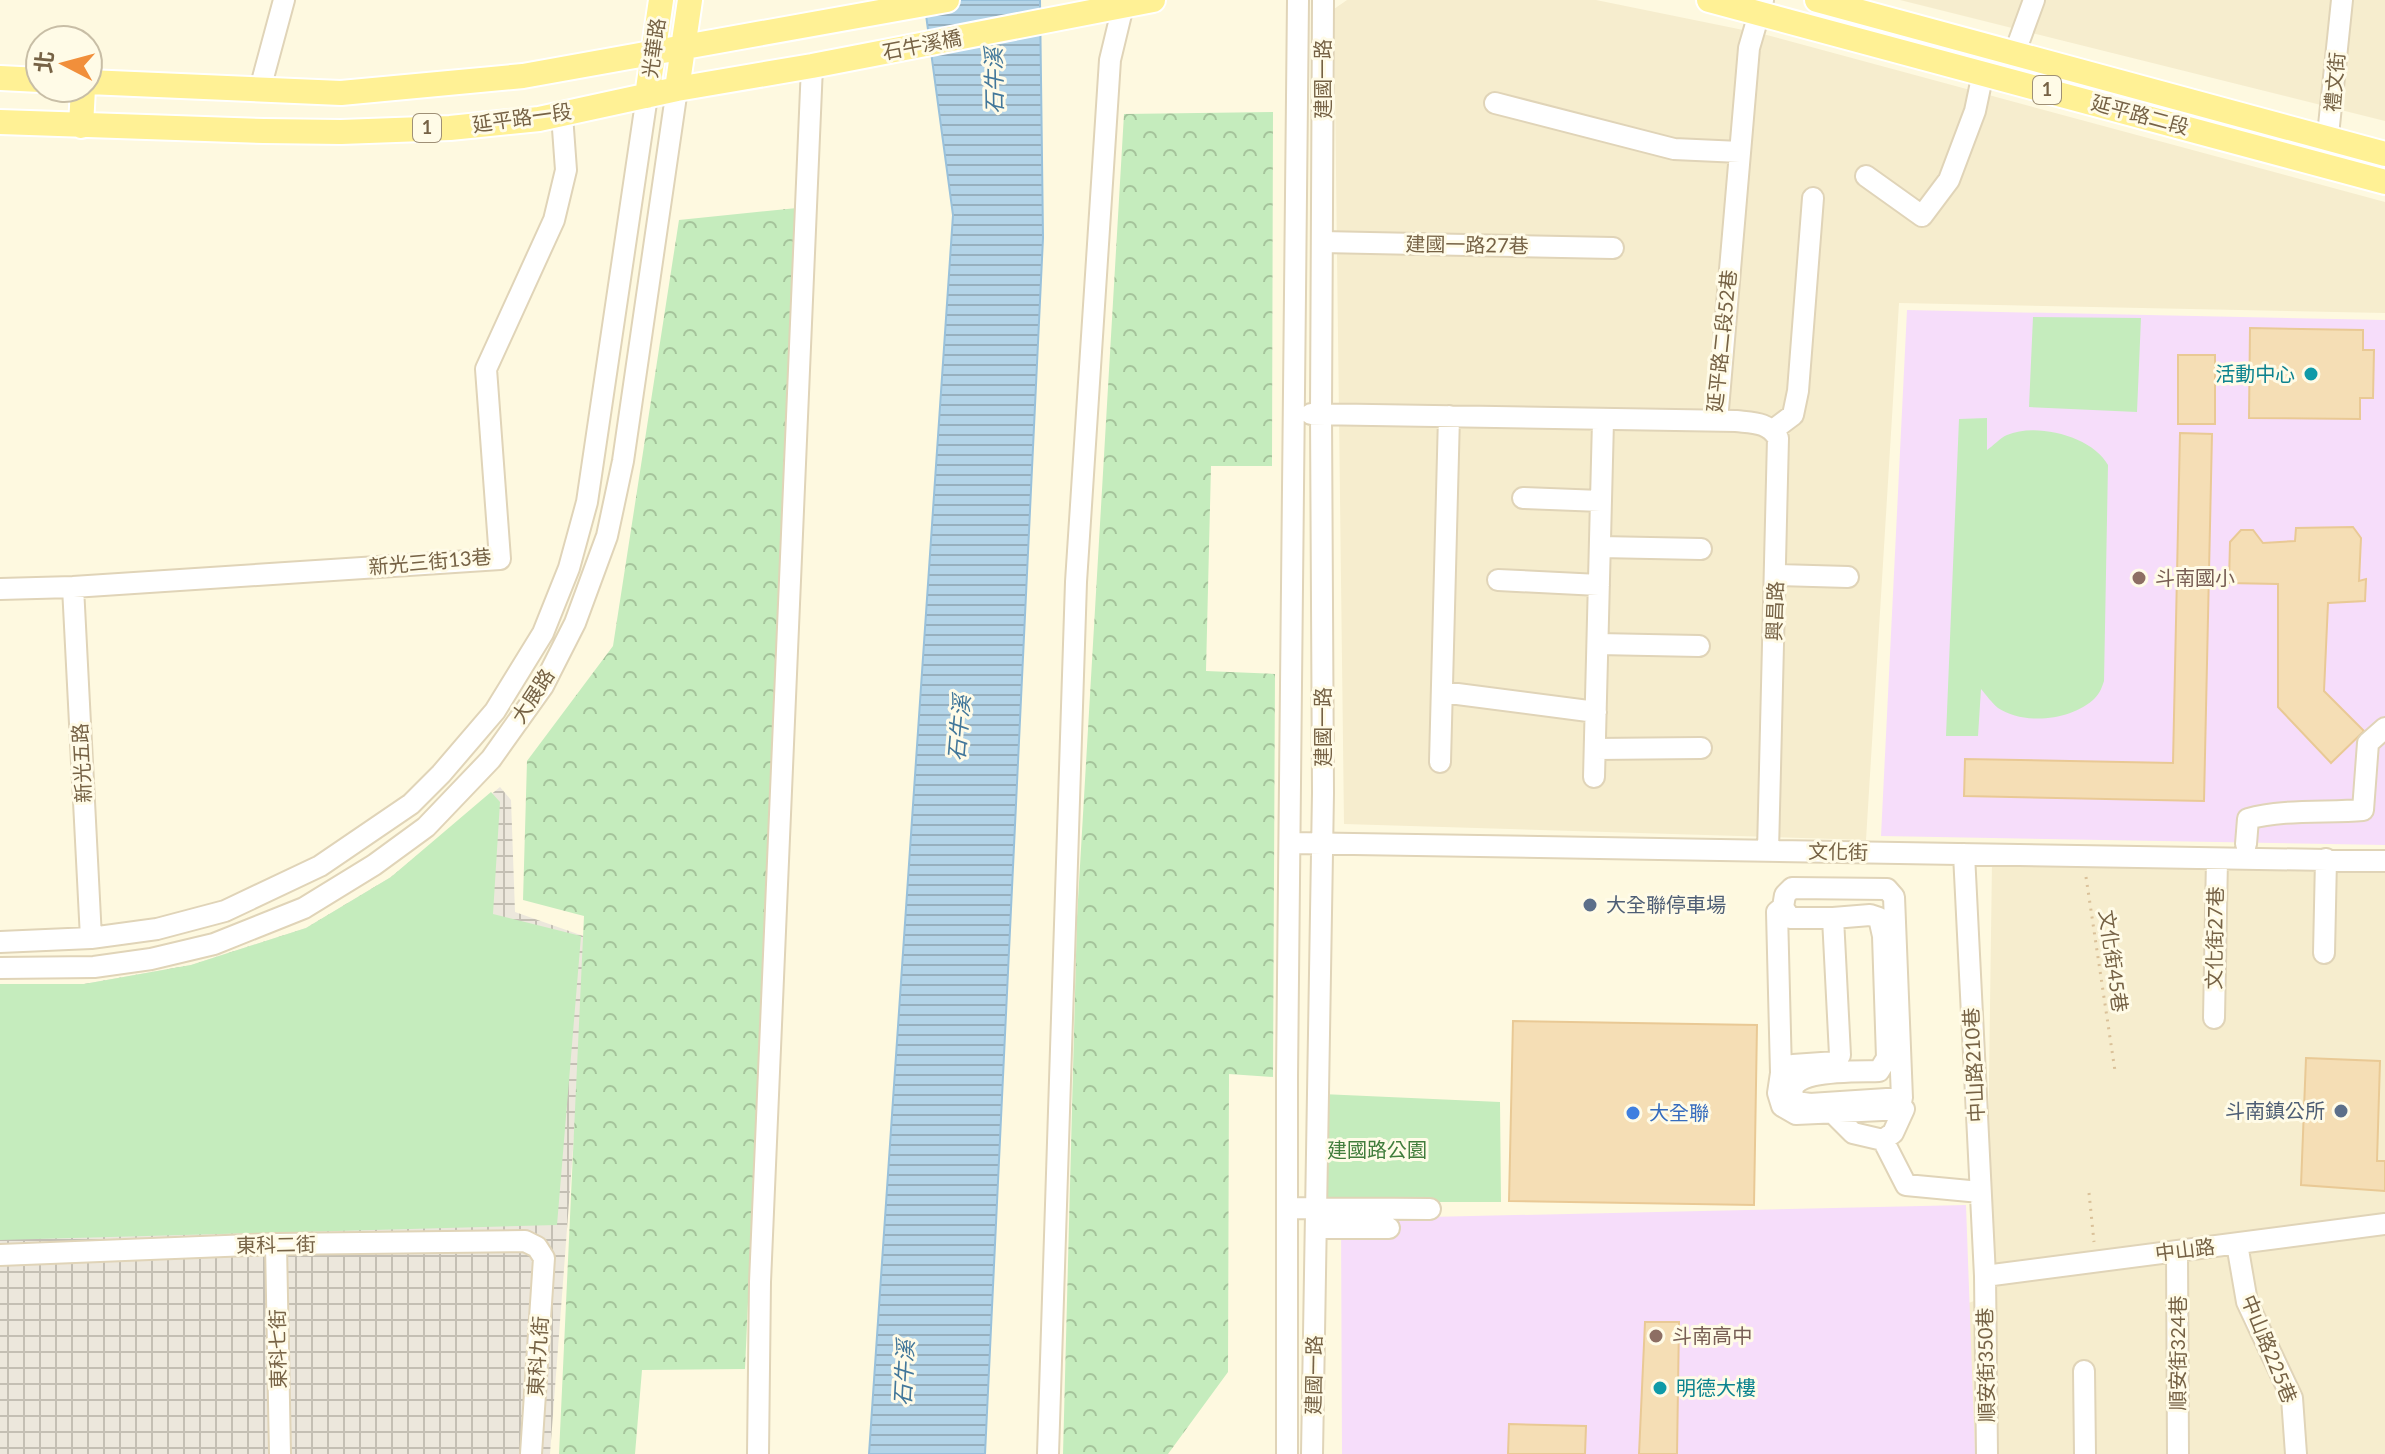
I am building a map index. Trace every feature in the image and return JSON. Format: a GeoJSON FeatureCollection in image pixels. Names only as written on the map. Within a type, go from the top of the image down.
{"type":"FeatureCollection","features":[{"type":"Feature","properties":{"kind":"main road","name":"光華路"},"geometry":{"type":"LineString","coordinates":[[647,96],[661,0]]}},
{"type":"Feature","properties":{"kind":"main road","name":"光華路"},"geometry":{"type":"LineString","coordinates":[[677,89],[690,0]]}},
{"type":"Feature","properties":{"kind":"main road","name":"石牛溪橋"},"geometry":{"type":"LineString","coordinates":[[844,20],[947,0]]}},
{"type":"Feature","properties":{"kind":"main road","name":"延平路二段"},"geometry":{"type":"LineString","coordinates":[[1709,0],[1761,7],[1983,73],[2385,182]]}},
{"type":"Feature","properties":{"kind":"main road","name":"延平路二段"},"geometry":{"type":"LineString","coordinates":[[1817,0],[2385,154]]}},
{"type":"Feature","properties":{"kind":"main road","name":"石牛溪橋"},"geometry":{"type":"LineString","coordinates":[[848,59],[1138,3]]}},
{"type":"Feature","properties":{"kind":"main road","name":"延平路一段"},"geometry":{"type":"LineString","coordinates":[[104,83],[341,93],[523,76],[844,20]]}},
{"type":"Feature","properties":{"kind":"main road","name":"延平路一段"},"geometry":{"type":"LineString","coordinates":[[0,122],[341,132],[450,128],[562,115],[677,89],[848,59]]}},
{"type":"Feature","properties":{"kind":"main road"},"geometry":{"type":"LineString","coordinates":[[0,78],[24,79]]}},
{"type":"Feature","properties":{"kind":"main road"},"geometry":{"type":"LineString","coordinates":[[2153,118],[2161,93]]}},
{"type":"Feature","properties":{"kind":"main road"},"geometry":{"type":"LineString","coordinates":[[81,126],[82,104]]}},
{"type":"Feature","properties":{"kind":"street"},"geometry":{"type":"LineString","coordinates":[[260,89],[284,0]]}},
{"type":"Feature","properties":{"kind":"street","name":"建國一路"},"geometry":{"type":"LineString","coordinates":[[1287,1454],[1298,0]]}},
{"type":"Feature","properties":{"kind":"street","name":"建國一路"},"geometry":{"type":"LineString","coordinates":[[1312,1454],[1322,843],[1323,0]]}},
{"type":"Feature","properties":{"kind":"street"},"geometry":{"type":"LineString","coordinates":[[2015,52],[2034,0]]}},
{"type":"Feature","properties":{"kind":"street","name":"禮文街"},"geometry":{"type":"LineString","coordinates":[[2325,164],[2342,0]]}},
{"type":"Feature","properties":{"kind":"street"},"geometry":{"type":"LineString","coordinates":[[1048,1454],[1076,582],[1110,60],[1138,3]]}},
{"type":"Feature","properties":{"kind":"street","name":"延平路二段52巷"},"geometry":{"type":"LineString","coordinates":[[1295,413],[1717,421],[1749,48],[1761,7]]}},
{"type":"Feature","properties":{"kind":"street"},"geometry":{"type":"LineString","coordinates":[[758,1454],[760,1282],[812,66]]}},
{"type":"Feature","properties":{"kind":"street"},"geometry":{"type":"LineString","coordinates":[[1866,176],[1922,216],[1949,180],[1975,111],[1983,73]]}},
{"type":"Feature","properties":{"kind":"street","name":"大展路"},"geometry":{"type":"LineString","coordinates":[[0,968],[94,967],[151,959],[214,944],[304,908],[374,865],[426,827],[491,759],[543,686],[575,623],[607,536],[623,461],[677,89]]}},
{"type":"Feature","properties":{"kind":"street","name":"大展路"},"geometry":{"type":"LineString","coordinates":[[0,942],[91,938],[157,929],[225,911],[320,866],[411,804],[495,711],[543,633],[569,568],[587,502],[647,96]]}},
{"type":"Feature","properties":{"kind":"street"},"geometry":{"type":"LineString","coordinates":[[1495,103],[1674,149],[1740,152]]}},
{"type":"Feature","properties":{"kind":"street","name":"新光三街13巷"},"geometry":{"type":"LineString","coordinates":[[0,589],[500,559],[486,369],[554,220],[566,170],[562,115]]}},
{"type":"Feature","properties":{"kind":"street"},"geometry":{"type":"LineString","coordinates":[[1717,421],[1767,425],[1773,430],[1793,415],[1798,391],[1813,198]]}},
{"type":"Feature","properties":{"kind":"street","name":"建國一路27巷"},"geometry":{"type":"LineString","coordinates":[[1322,242],[1613,248]]}},
{"type":"Feature","properties":{"kind":"street"},"geometry":{"type":"LineString","coordinates":[[1440,762],[1449,416]]}},
{"type":"Feature","properties":{"kind":"street"},"geometry":{"type":"LineString","coordinates":[[1594,777],[1603,421]]}},
{"type":"Feature","properties":{"kind":"street","name":"興昌路"},"geometry":{"type":"LineString","coordinates":[[1768,851],[1778,438],[1773,430]]}},
{"type":"Feature","properties":{"kind":"street"},"geometry":{"type":"LineString","coordinates":[[1523,498],[1601,501]]}},
{"type":"Feature","properties":{"kind":"street"},"geometry":{"type":"LineString","coordinates":[[1600,547],[1701,549]]}},
{"type":"Feature","properties":{"kind":"street"},"geometry":{"type":"LineString","coordinates":[[1776,575],[1848,577]]}},
{"type":"Feature","properties":{"kind":"street"},"geometry":{"type":"LineString","coordinates":[[1498,580],[1599,585]]}},
{"type":"Feature","properties":{"kind":"street","name":"新光五路"},"geometry":{"type":"LineString","coordinates":[[73,587],[91,938]]}},
{"type":"Feature","properties":{"kind":"street"},"geometry":{"type":"LineString","coordinates":[[1598,644],[1699,646]]}},
{"type":"Feature","properties":{"kind":"street"},"geometry":{"type":"LineString","coordinates":[[1442,692],[1596,712]]}},
{"type":"Feature","properties":{"kind":"street"},"geometry":{"type":"LineString","coordinates":[[2246,844],[2248,819],[2267,813],[2322,814],[2363,810],[2368,743],[2385,728]]}},
{"type":"Feature","properties":{"kind":"street"},"geometry":{"type":"LineString","coordinates":[[1595,749],[1701,748]]}},
{"type":"Feature","properties":{"kind":"street","name":"文化街"},"geometry":{"type":"LineString","coordinates":[[1291,843],[2385,861]]}},
{"type":"Feature","properties":{"kind":"street","name":"中山路210巷"},"geometry":{"type":"LineString","coordinates":[[1964,854],[1985,1276]]}},
{"type":"Feature","properties":{"kind":"street","name":"文化街27巷"},"geometry":{"type":"LineString","coordinates":[[2214,1018],[2217,859]]}},
{"type":"Feature","properties":{"kind":"street"},"geometry":{"type":"LineString","coordinates":[[2324,953],[2326,859]]}},
{"type":"Feature","properties":{"kind":"street"},"geometry":{"type":"LineString","coordinates":[[1783,907],[1790,918],[1870,915],[1879,918],[1883,936],[1887,1058],[1879,1071],[1808,1075],[1794,1083],[1792,1096],[1796,1102],[1810,1104],[1902,1098],[1894,897],[1887,889],[1792,888],[1785,895],[1783,907],[1777,912],[1781,1073],[1778,1093],[1782,1106],[1796,1114],[1832,1112],[1904,1109],[1893,1133],[1883,1140],[1853,1133],[1832,1112]]}},
{"type":"Feature","properties":{"kind":"street"},"geometry":{"type":"LineString","coordinates":[[1781,1073],[1793,1065],[1836,1062],[1840,1055],[1833,918]]}},
{"type":"Feature","properties":{"kind":"street"},"geometry":{"type":"LineString","coordinates":[[1883,1140],[1906,1185],[1980,1192]]}},
{"type":"Feature","properties":{"kind":"street"},"geometry":{"type":"LineString","coordinates":[[1287,1208],[1316,1218],[1389,1228]]}},
{"type":"Feature","properties":{"kind":"street"},"geometry":{"type":"LineString","coordinates":[[1316,1218],[1430,1209]]}},
{"type":"Feature","properties":{"kind":"street","name":"中山路"},"geometry":{"type":"LineString","coordinates":[[1985,1276],[2385,1224]]}},
{"type":"Feature","properties":{"kind":"street","name":"東科二街"},"geometry":{"type":"LineString","coordinates":[[0,1255],[276,1244],[525,1241],[537,1247],[544,1258]]}},
{"type":"Feature","properties":{"kind":"street","name":"東科七街"},"geometry":{"type":"LineString","coordinates":[[276,1244],[280,1454]]}},
{"type":"Feature","properties":{"kind":"street","name":"中山路225巷"},"geometry":{"type":"LineString","coordinates":[[2237,1244],[2247,1302],[2292,1398],[2296,1454]]}},
{"type":"Feature","properties":{"kind":"street","name":"順安街324巷"},"geometry":{"type":"LineString","coordinates":[[2177,1251],[2178,1454]]}},
{"type":"Feature","properties":{"kind":"street","name":"東科九街"},"geometry":{"type":"LineString","coordinates":[[531,1454],[544,1258]]}},
{"type":"Feature","properties":{"kind":"street","name":"順安街350巷"},"geometry":{"type":"LineString","coordinates":[[1985,1276],[1987,1454]]}},
{"type":"Feature","properties":{"kind":"street"},"geometry":{"type":"LineString","coordinates":[[2084,1371],[2085,1454]]}},
{"type":"Feature","properties":{"kind":"path","name":"文化街45巷"},"geometry":{"type":"LineString","coordinates":[[2083,856],[2115,1071]]}},
{"type":"Feature","properties":{"kind":"path"},"geometry":{"type":"LineString","coordinates":[[2089,1193],[2096,1262]]}},
{"type":"Feature","properties":{"kind":"shaded area"},"geometry":{"type":"Polygon","coordinates":[[[1347,0],[1596,0],[1763,34],[2385,202],[2385,313],[1899,303],[1866,840],[1344,824],[1334,9],[1347,0]]]}},
{"type":"Feature","properties":{"kind":"shaded area"},"geometry":{"type":"Polygon","coordinates":[[[1900,0],[2385,0],[2385,121],[1900,0]]]}},
{"type":"Feature","properties":{"kind":"shaded area","name":"斗南國小"},"geometry":{"type":"Polygon","coordinates":[[[1907,310],[2385,320],[2385,845],[1881,836],[1907,310]]]}},
{"type":"Feature","properties":{"kind":"shaded area"},"geometry":{"type":"Polygon","coordinates":[[[500,787],[511,800],[515,912],[589,938],[550,1454],[0,1454],[0,984],[84,984],[191,965],[306,928],[391,877],[500,787]]]}},
{"type":"Feature","properties":{"kind":"shaded area"},"geometry":{"type":"Polygon","coordinates":[[[1992,862],[2385,868],[2385,1454],[1922,1454],[1927,1317],[1986,1297],[1992,862]]]}},
{"type":"Feature","properties":{"kind":"shaded area","name":"斗南高中"},"geometry":{"type":"Polygon","coordinates":[[[1966,1205],[1975,1454],[1342,1454],[1341,1219],[1966,1205]]]}},
{"type":"Feature","properties":{"kind":"green space"},"geometry":{"type":"Polygon","coordinates":[[[1273,112],[1272,466],[1211,466],[1206,671],[1275,674],[1273,1077],[1229,1074],[1228,1372],[1168,1454],[1063,1454],[1077,917],[1124,114],[1273,112]]]}},
{"type":"Feature","properties":{"kind":"green space"},"geometry":{"type":"Polygon","coordinates":[[[797,208],[745,1369],[642,1370],[635,1454],[559,1454],[584,916],[523,900],[527,761],[613,646],[679,220],[797,208]]]}},
{"type":"Feature","properties":{"kind":"green space"},"geometry":{"type":"Polygon","coordinates":[[[2033,317],[2141,318],[2137,412],[2029,407],[2033,317]]]}},
{"type":"Feature","properties":{"kind":"green space"},"geometry":{"type":"Polygon","coordinates":[[[1987,418],[1987,450],[2007,435],[2019,431],[2048,431],[2090,447],[2108,465],[2104,681],[2097,696],[2086,705],[2062,716],[2035,719],[2009,714],[1998,708],[1981,689],[1978,736],[1946,736],[1959,419],[1987,418]]]}},
{"type":"Feature","properties":{"kind":"green space"},"geometry":{"type":"Polygon","coordinates":[[[491,792],[500,802],[493,914],[581,936],[557,1225],[0,1240],[0,984],[84,984],[191,965],[306,928],[391,877],[491,792]]]}},
{"type":"Feature","properties":{"kind":"green space","name":"建國路公園"},"geometry":{"type":"Polygon","coordinates":[[[1322,1094],[1500,1102],[1501,1202],[1326,1202],[1322,1094]]]}},
{"type":"Feature","properties":{"kind":"water","name":"石牛溪"},"geometry":{"type":"Polygon","coordinates":[[[924,0],[1040,0],[1043,238],[985,1454],[869,1454],[953,215],[924,0]]]}},
{"type":"Feature","properties":{"kind":"building","name":"活動中心"},"geometry":{"type":"Polygon","coordinates":[[[2250,328],[2363,330],[2363,350],[2374,350],[2373,398],[2360,398],[2360,419],[2249,418],[2250,328]]]}},
{"type":"Feature","properties":{"kind":"building"},"geometry":{"type":"Polygon","coordinates":[[[2178,355],[2215,355],[2215,424],[2178,424],[2178,355]]]}},
{"type":"Feature","properties":{"kind":"building"},"geometry":{"type":"Polygon","coordinates":[[[2180,433],[2212,434],[2204,801],[1964,796],[1965,759],[2173,763],[2180,433]]]}},
{"type":"Feature","properties":{"kind":"building"},"geometry":{"type":"Polygon","coordinates":[[[2353,527],[2361,538],[2359,581],[2366,579],[2365,601],[2328,603],[2324,691],[2364,731],[2331,763],[2278,707],[2278,584],[2229,583],[2230,542],[2241,530],[2253,530],[2263,543],[2295,541],[2296,528],[2353,527]]]}},
{"type":"Feature","properties":{"kind":"building","name":"大全聯"},"geometry":{"type":"Polygon","coordinates":[[[1513,1021],[1757,1025],[1754,1205],[1509,1201],[1513,1021]]]}},
{"type":"Feature","properties":{"kind":"building","name":"斗南鎮公所"},"geometry":{"type":"Polygon","coordinates":[[[2306,1058],[2380,1061],[2377,1161],[2385,1161],[2385,1191],[2301,1185],[2306,1058]]]}},
{"type":"Feature","properties":{"kind":"building","name":"明德大樓"},"geometry":{"type":"Polygon","coordinates":[[[1645,1322],[1679,1322],[1677,1454],[1639,1454],[1645,1322]]]}},
{"type":"Feature","properties":{"kind":"building"},"geometry":{"type":"Polygon","coordinates":[[[1509,1424],[1586,1426],[1585,1454],[1508,1454],[1509,1424]]]}},
{"type":"Feature","properties":{"kind":"place","name":"活動中心"},"geometry":{"type":"Point","coordinates":[2311,374]}},
{"type":"Feature","properties":{"kind":"place","name":"斗南國小"},"geometry":{"type":"Point","coordinates":[2139,578]}},
{"type":"Feature","properties":{"kind":"place","name":"大全聯停車場"},"geometry":{"type":"Point","coordinates":[1590,905]}},
{"type":"Feature","properties":{"kind":"place","name":"斗南鎮公所"},"geometry":{"type":"Point","coordinates":[2341,1111]}},
{"type":"Feature","properties":{"kind":"place","name":"大全聯"},"geometry":{"type":"Point","coordinates":[1633,1113]}},
{"type":"Feature","properties":{"kind":"place","name":"斗南高中"},"geometry":{"type":"Point","coordinates":[1656,1336]}},
{"type":"Feature","properties":{"kind":"place","name":"明德大樓"},"geometry":{"type":"Point","coordinates":[1660,1388]}}]}
